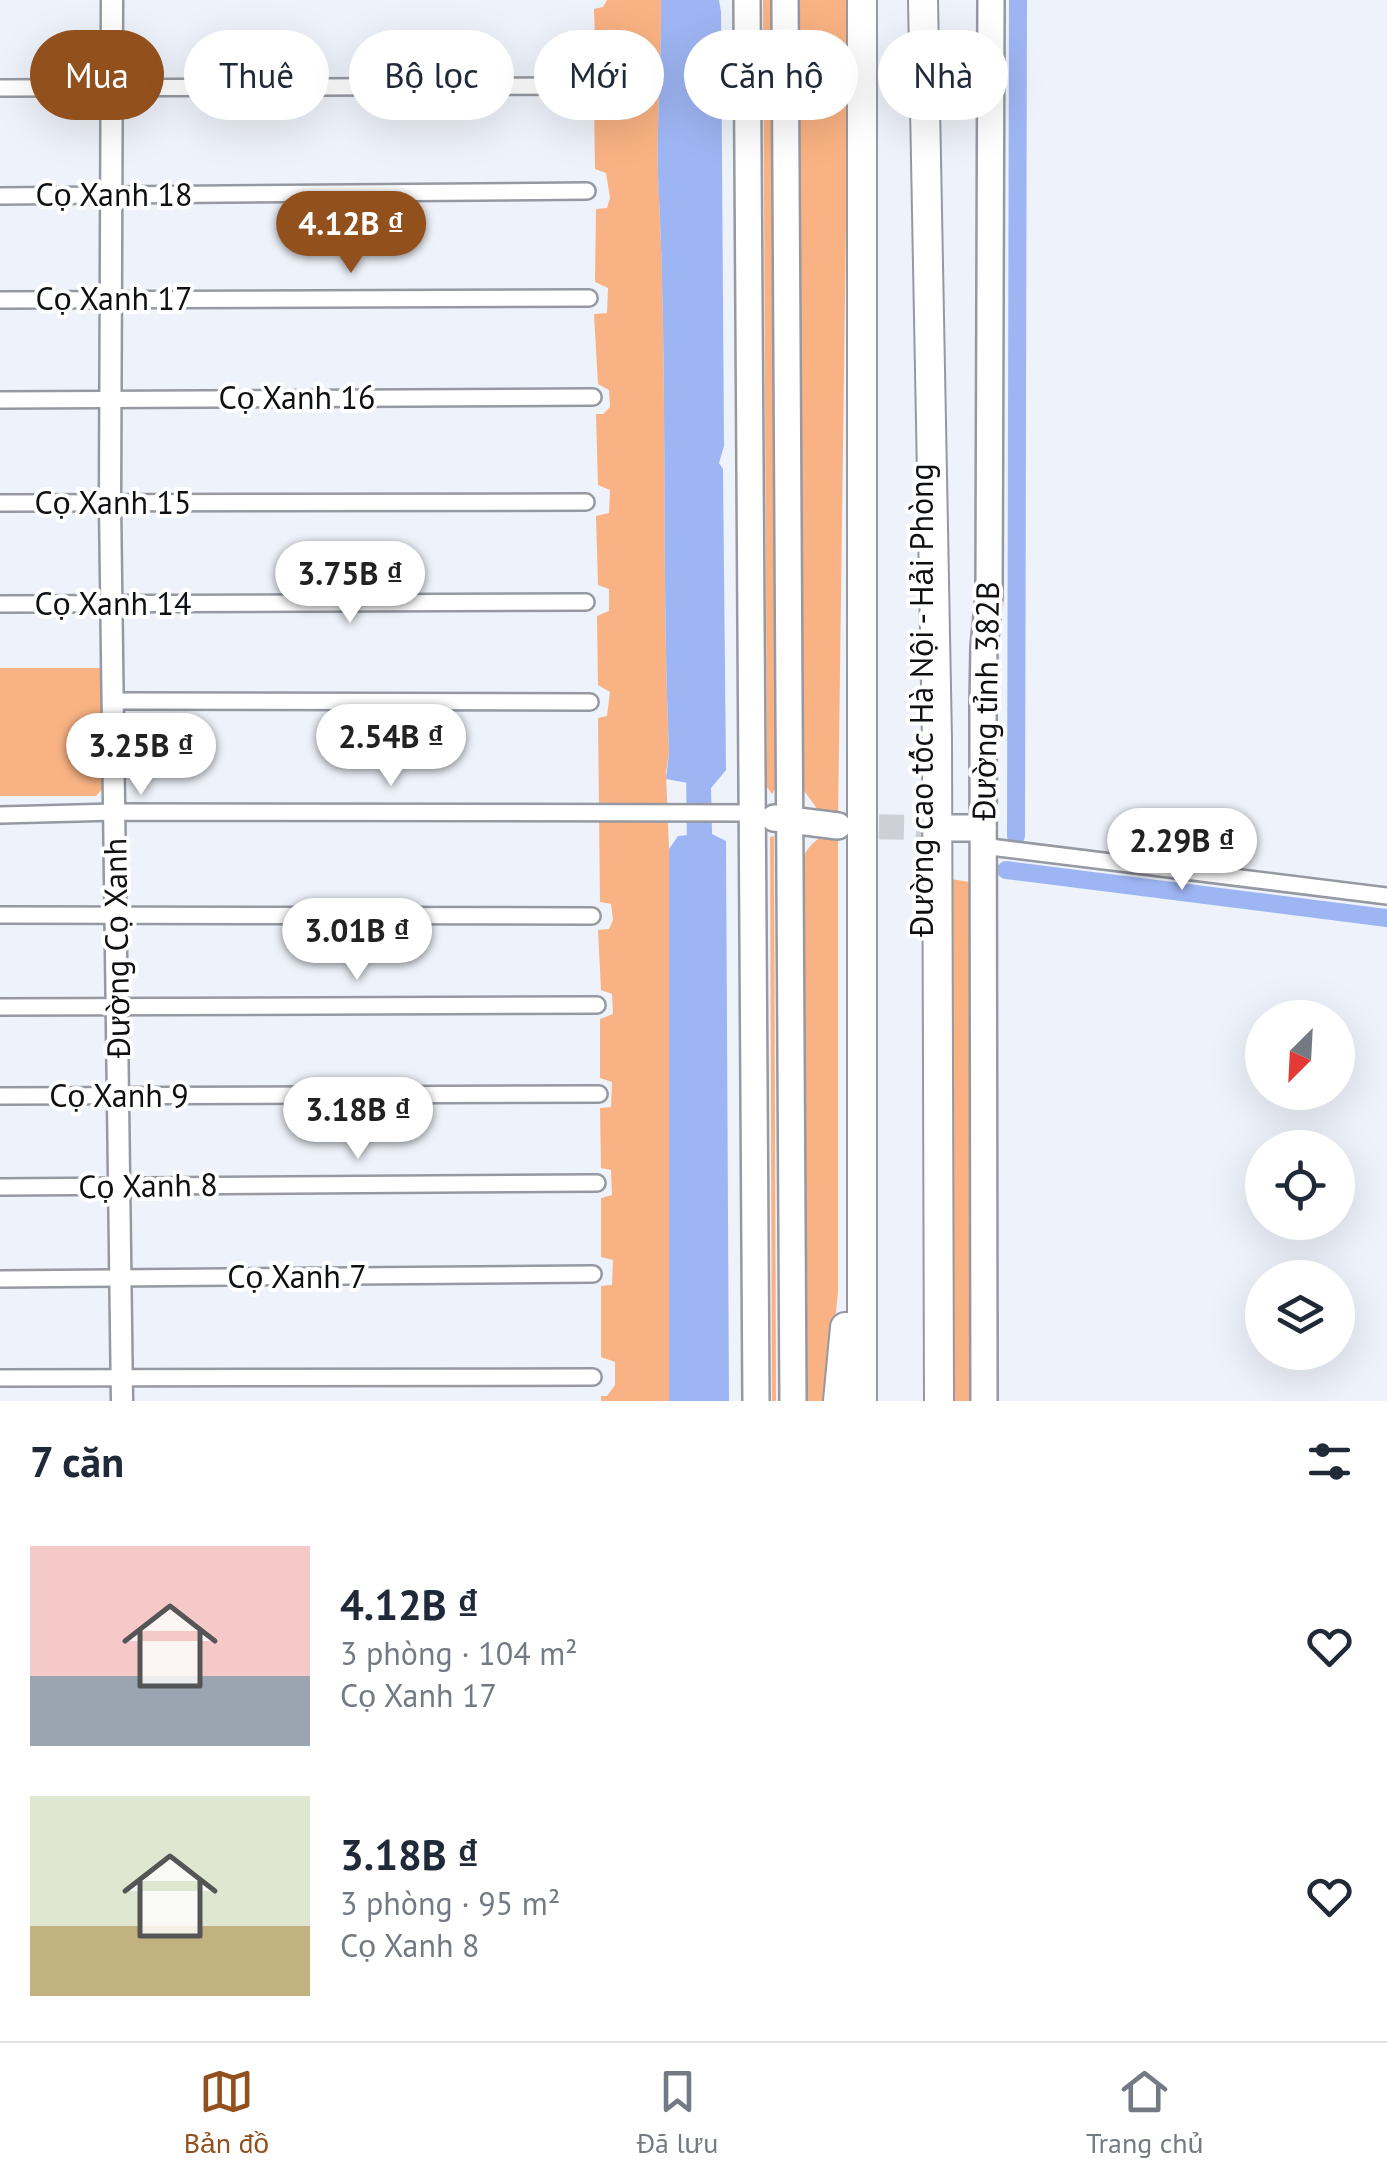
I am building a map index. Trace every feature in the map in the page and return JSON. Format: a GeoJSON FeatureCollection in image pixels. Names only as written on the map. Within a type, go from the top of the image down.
{"type":"FeatureCollection","features":[{"type":"Feature","properties":{"kind":"highway","name":"Đường cao tốc Hà Nội - Hải Phòng"},"geometry":{"type":"LineString","coordinates":[[921,0],[924,1401]]}},
{"type":"Feature","properties":{"kind":"highway"},"geometry":{"type":"LineString","coordinates":[[921,0],[936,740],[939,1401]]}},
{"type":"Feature","properties":{"kind":"highway","name":"Đường cao tốc Hà Nội - Hải Phòng"},"geometry":{"type":"LineString","coordinates":[[862,11],[862,1401]]}},
{"type":"Feature","properties":{"kind":"highway"},"geometry":{"type":"LineString","coordinates":[[838,1401],[845,1332],[845,692],[862,11]]}},
{"type":"Feature","properties":{"kind":"main road"},"geometry":{"type":"LineString","coordinates":[[747,0],[756,1401]]}},
{"type":"Feature","properties":{"kind":"main road"},"geometry":{"type":"LineString","coordinates":[[784,0],[794,1401]]}},
{"type":"Feature","properties":{"kind":"main road","name":"Đường tỉnh 382B"},"geometry":{"type":"LineString","coordinates":[[984,1401],[983,837],[984,647],[989,576],[991,0]]}},
{"type":"Feature","properties":{"kind":"main road"},"geometry":{"type":"LineString","coordinates":[[754,814],[788,822],[838,826]]}},
{"type":"Feature","properties":{"kind":"main road"},"geometry":{"type":"LineString","coordinates":[[947,828],[983,837]]}},
{"type":"Feature","properties":{"kind":"street","name":"Đường Cọ Xanh"},"geometry":{"type":"LineString","coordinates":[[111,30],[112,0]]}},
{"type":"Feature","properties":{"kind":"street"},"geometry":{"type":"LineString","coordinates":[[164,89],[534,86]]}},
{"type":"Feature","properties":{"kind":"street"},"geometry":{"type":"LineString","coordinates":[[0,88],[30,88]]}},
{"type":"Feature","properties":{"kind":"street","name":"Đường Cọ Xanh"},"geometry":{"type":"LineString","coordinates":[[110,120],[113,299],[110,504],[122,1401]]}},
{"type":"Feature","properties":{"kind":"street","name":"Cọ Xanh 18"},"geometry":{"type":"LineString","coordinates":[[0,196],[587,190]]}},
{"type":"Feature","properties":{"kind":"street","name":"Cọ Xanh 17"},"geometry":{"type":"LineString","coordinates":[[0,300],[588,298]]}},
{"type":"Feature","properties":{"kind":"street","name":"Cọ Xanh 16"},"geometry":{"type":"LineString","coordinates":[[0,400],[593,397]]}},
{"type":"Feature","properties":{"kind":"street","name":"Cọ Xanh 15"},"geometry":{"type":"LineString","coordinates":[[0,503],[586,502]]}},
{"type":"Feature","properties":{"kind":"street","name":"Cọ Xanh 14"},"geometry":{"type":"LineString","coordinates":[[0,604],[586,602]]}},
{"type":"Feature","properties":{"kind":"street"},"geometry":{"type":"LineString","coordinates":[[114,700],[590,702]]}},
{"type":"Feature","properties":{"kind":"street"},"geometry":{"type":"LineString","coordinates":[[0,814],[754,814]]}},
{"type":"Feature","properties":{"kind":"street"},"geometry":{"type":"LineString","coordinates":[[983,837],[1387,896]]}},
{"type":"Feature","properties":{"kind":"street"},"geometry":{"type":"LineString","coordinates":[[0,916],[592,916]]}},
{"type":"Feature","properties":{"kind":"street"},"geometry":{"type":"LineString","coordinates":[[0,1007],[597,1005]]}},
{"type":"Feature","properties":{"kind":"street","name":"Cọ Xanh 9"},"geometry":{"type":"LineString","coordinates":[[0,1096],[599,1094]]}},
{"type":"Feature","properties":{"kind":"street","name":"Cọ Xanh 8"},"geometry":{"type":"LineString","coordinates":[[0,1187],[597,1183]]}},
{"type":"Feature","properties":{"kind":"street","name":"Cọ Xanh 7"},"geometry":{"type":"LineString","coordinates":[[0,1279],[593,1274]]}},
{"type":"Feature","properties":{"kind":"street"},"geometry":{"type":"LineString","coordinates":[[0,1378],[593,1376]]}},
{"type":"Feature","properties":{"kind":"shaded area"},"geometry":{"type":"Polygon","coordinates":[[[607,0],[661,0],[660,30],[595,30],[594,9],[603,7],[607,0]]]}},
{"type":"Feature","properties":{"kind":"shaded area"},"geometry":{"type":"Polygon","coordinates":[[[763,0],[772,0],[772,30],[763,30],[763,0]]]}},
{"type":"Feature","properties":{"kind":"shaded area"},"geometry":{"type":"Polygon","coordinates":[[[798,0],[849,0],[849,30],[798,30],[798,0]]]}},
{"type":"Feature","properties":{"kind":"shaded area"},"geometry":{"type":"Polygon","coordinates":[[[594,120],[659,120],[669,752],[666,773],[669,1401],[601,1401],[601,1396],[607,1396],[615,1385],[615,1362],[601,1357],[601,1286],[612,1285],[613,1260],[601,1257],[601,1198],[612,1195],[611,1170],[601,1168],[600,1108],[611,1107],[612,1082],[600,1078],[600,1019],[613,1014],[612,994],[601,990],[598,930],[609,929],[613,920],[611,904],[600,902],[598,718],[607,716],[610,692],[598,685],[597,616],[609,611],[609,589],[598,585],[596,516],[609,513],[610,490],[598,485],[596,414],[603,414],[610,407],[609,390],[598,384],[594,314],[607,313],[608,288],[595,282],[596,209],[607,208],[610,198],[606,173],[595,169],[594,120]]]}},
{"type":"Feature","properties":{"kind":"shaded area"},"geometry":{"type":"Polygon","coordinates":[[[764,120],[773,120],[776,787],[772,794],[767,787],[764,120]]]}},
{"type":"Feature","properties":{"kind":"shaded area"},"geometry":{"type":"Polygon","coordinates":[[[798,120],[847,120],[838,821],[820,813],[800,785],[798,120]]]}},
{"type":"Feature","properties":{"kind":"shaded area"},"geometry":{"type":"Polygon","coordinates":[[[0,668],[103,668],[104,787],[96,796],[0,796],[0,668]]]}},
{"type":"Feature","properties":{"kind":"shaded area"},"geometry":{"type":"Polygon","coordinates":[[[838,830],[838,1292],[827,1401],[800,1401],[801,864],[815,842],[838,830]]]}},
{"type":"Feature","properties":{"kind":"shaded area"},"geometry":{"type":"Polygon","coordinates":[[[774,836],[776,1401],[772,1401],[770,837],[774,836]]]}},
{"type":"Feature","properties":{"kind":"shaded area"},"geometry":{"type":"Polygon","coordinates":[[[944,878],[970,882],[976,1401],[944,1401],[944,878]]]}},
{"type":"Feature","properties":{"kind":"water"},"geometry":{"type":"Polygon","coordinates":[[[661,0],[719,0],[721,30],[684,30],[684,120],[722,120],[724,446],[719,463],[723,469],[726,770],[711,788],[712,834],[726,841],[729,1401],[669,1401],[669,849],[678,836],[699,834],[699,785],[666,779],[669,752],[658,149],[659,120],[664,120],[664,30],[660,30],[661,0]]]}},
{"type":"Feature","properties":{"kind":"waterway"},"geometry":{"type":"LineString","coordinates":[[1016,836],[1018,0]]}},
{"type":"Feature","properties":{"kind":"waterway"},"geometry":{"type":"LineString","coordinates":[[695,762],[696,856]]}},
{"type":"Feature","properties":{"kind":"waterway"},"geometry":{"type":"LineString","coordinates":[[1006,870],[1387,918]]}},
{"type":"Feature","properties":{"kind":"tunnel"},"geometry":{"type":"LineString","coordinates":[[842,826],[947,828]]}}]}
